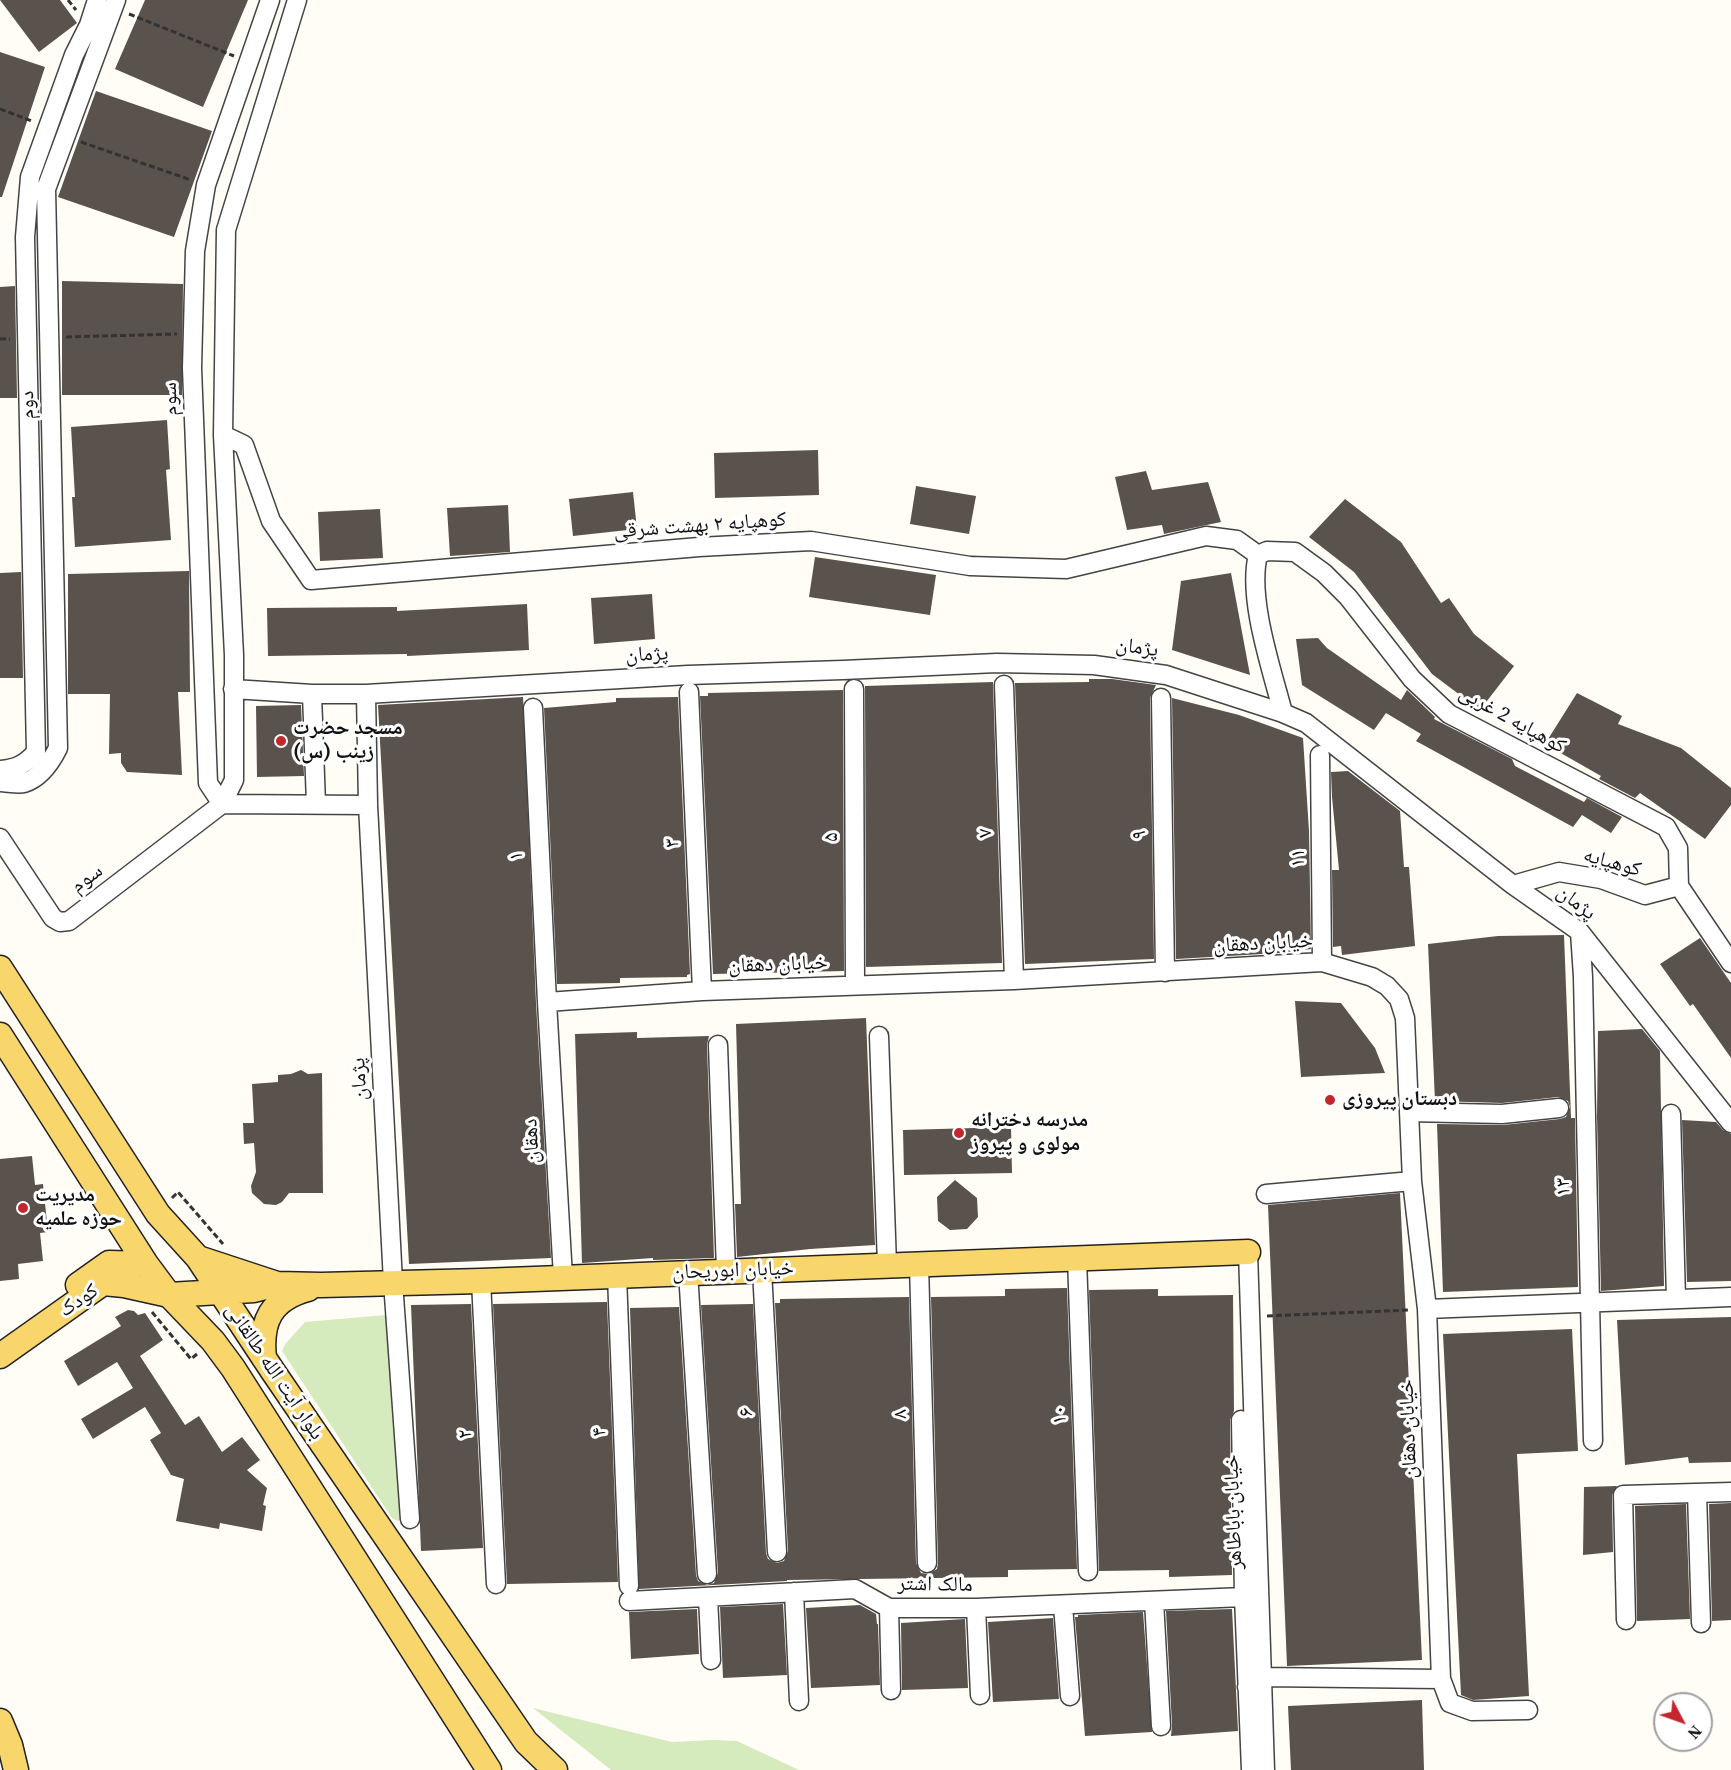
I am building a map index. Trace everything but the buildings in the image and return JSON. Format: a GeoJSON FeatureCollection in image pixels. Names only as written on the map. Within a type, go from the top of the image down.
{"type":"FeatureCollection","features":[{"type":"Feature","properties":{"kind":"main road","name":"بلوار آیت الله طالقانی"},"geometry":{"type":"LineString","coordinates":[[0,968],[158,1214],[190,1250],[220,1293],[526,1742],[555,1770]]}},
{"type":"Feature","properties":{"kind":"main road","name":"بلوار آیت الله طالقانی"},"geometry":{"type":"LineString","coordinates":[[0,1035],[144,1260],[169,1294],[213,1341],[233,1368],[489,1770]]}},
{"type":"Feature","properties":{"kind":"main road"},"geometry":{"type":"LineString","coordinates":[[144,1260],[147,1244],[168,1234],[190,1250],[277,1284]]}},
{"type":"Feature","properties":{"kind":"main road","name":"خیابان ابوریحان"},"geometry":{"type":"LineString","coordinates":[[220,1293],[254,1290],[277,1284],[481,1281],[1243,1253]]}},
{"type":"Feature","properties":{"kind":"main road","name":"کودک"},"geometry":{"type":"LineString","coordinates":[[0,1339],[109,1263],[144,1260]]}},
{"type":"Feature","properties":{"kind":"main road","name":"کودک"},"geometry":{"type":"LineString","coordinates":[[0,1356],[104,1283],[169,1294],[220,1293]]}},
{"type":"Feature","properties":{"kind":"main road"},"geometry":{"type":"LineString","coordinates":[[264,1358],[263,1333],[272,1312],[291,1293],[321,1285]]}},
{"type":"Feature","properties":{"kind":"main road"},"geometry":{"type":"LineString","coordinates":[[0,1721],[10,1745],[16,1770]]}},
{"type":"Feature","properties":{"kind":"street","name":"سوم"},"geometry":{"type":"LineString","coordinates":[[222,804],[208,783],[192,368],[195,251],[206,185],[270,0]]}},
{"type":"Feature","properties":{"kind":"street","name":"سوم"},"geometry":{"type":"LineString","coordinates":[[0,838],[53,918],[60,922],[69,921],[222,804],[234,780],[234,655],[223,435],[226,230],[297,0]]}},
{"type":"Feature","properties":{"kind":"street","name":"دوم"},"geometry":{"type":"LineString","coordinates":[[36,752],[25,237],[30,177],[74,55],[88,25],[109,3]]}},
{"type":"Feature","properties":{"kind":"street","name":"دوم"},"geometry":{"type":"LineString","coordinates":[[52,761],[58,748],[59,736],[46,189],[109,3]]}},
{"type":"Feature","properties":{"kind":"street","name":"کوهپایه ۲ بهشت شرقی"},"geometry":{"type":"LineString","coordinates":[[223,435],[244,445],[272,521],[311,580],[699,547],[811,541],[970,566],[994,567],[1066,569],[1206,536],[1236,540],[1258,555]]}},
{"type":"Feature","properties":{"kind":"street","name":"کوهپایه 2 غربی"},"geometry":{"type":"LineString","coordinates":[[1258,555],[1267,551],[1295,552],[1324,573],[1348,597],[1412,679],[1449,714],[1666,827],[1678,848],[1678,886]]}},
{"type":"Feature","properties":{"kind":"street"},"geometry":{"type":"LineString","coordinates":[[1258,555],[1254,570],[1262,633],[1283,713]]}},
{"type":"Feature","properties":{"kind":"street","name":"پژمان"},"geometry":{"type":"LineString","coordinates":[[233,689],[312,694],[366,693],[688,675],[997,663],[1094,665],[1166,675],[1283,713],[1306,723],[1513,885],[1580,932],[1731,1123]]}},
{"type":"Feature","properties":{"kind":"street","name":"۷"},"geometry":{"type":"LineString","coordinates":[[1004,685],[1014,980]]}},
{"type":"Feature","properties":{"kind":"street","name":"۵"},"geometry":{"type":"LineString","coordinates":[[854,689],[855,985]]}},
{"type":"Feature","properties":{"kind":"street","name":"۳"},"geometry":{"type":"LineString","coordinates":[[689,692],[702,991]]}},
{"type":"Feature","properties":{"kind":"street","name":"پژمان"},"geometry":{"type":"LineString","coordinates":[[366,693],[368,805],[393,1282],[410,1520]]}},
{"type":"Feature","properties":{"kind":"street"},"geometry":{"type":"LineString","coordinates":[[312,694],[316,804]]}},
{"type":"Feature","properties":{"kind":"street","name":"۹"},"geometry":{"type":"LineString","coordinates":[[1161,698],[1165,972]]}},
{"type":"Feature","properties":{"kind":"street","name":"۱"},"geometry":{"type":"LineString","coordinates":[[533,708],[547,1002]]}},
{"type":"Feature","properties":{"kind":"street"},"geometry":{"type":"LineString","coordinates":[[0,770],[10,769],[27,762],[36,752],[42,761],[52,761]]}},
{"type":"Feature","properties":{"kind":"street","name":"۱۱"},"geometry":{"type":"LineString","coordinates":[[1320,755],[1322,962]]}},
{"type":"Feature","properties":{"kind":"street"},"geometry":{"type":"LineString","coordinates":[[0,782],[24,783],[40,774],[52,761]]}},
{"type":"Feature","properties":{"kind":"street"},"geometry":{"type":"LineString","coordinates":[[222,804],[368,805]]}},
{"type":"Feature","properties":{"kind":"street","name":"کوهپایه"},"geometry":{"type":"LineString","coordinates":[[1513,885],[1559,873],[1601,879],[1645,896],[1678,886]]}},
{"type":"Feature","properties":{"kind":"street"},"geometry":{"type":"LineString","coordinates":[[1678,886],[1731,963]]}},
{"type":"Feature","properties":{"kind":"street","name":"۱۳"},"geometry":{"type":"LineString","coordinates":[[1580,932],[1583,977],[1593,1441]]}},
{"type":"Feature","properties":{"kind":"street","name":"خیابان دهقان"},"geometry":{"type":"LineString","coordinates":[[547,1002],[702,991],[1014,980],[1322,962],[1372,977],[1388,986],[1399,999],[1405,1018],[1412,1181],[1427,1310],[1441,1679]]}},
{"type":"Feature","properties":{"kind":"street","name":"دهقان"},"geometry":{"type":"LineString","coordinates":[[547,1002],[563,1277]]}},
{"type":"Feature","properties":{"kind":"street"},"geometry":{"type":"LineString","coordinates":[[879,1036],[887,1265]]}},
{"type":"Feature","properties":{"kind":"street"},"geometry":{"type":"LineString","coordinates":[[718,1046],[726,1271]]}},
{"type":"Feature","properties":{"kind":"street"},"geometry":{"type":"LineString","coordinates":[[1409,1112],[1502,1114],[1559,1108]]}},
{"type":"Feature","properties":{"kind":"street"},"geometry":{"type":"LineString","coordinates":[[1671,1114],[1676,1299]]}},
{"type":"Feature","properties":{"kind":"street"},"geometry":{"type":"LineString","coordinates":[[1266,1194],[1412,1181]]}},
{"type":"Feature","properties":{"kind":"street","name":"خیابان باباطاهر"},"geometry":{"type":"LineString","coordinates":[[1243,1253],[1250,1317],[1255,1682],[1251,1770]]}},
{"type":"Feature","properties":{"kind":"street","name":"خیابان باباطاهر"},"geometry":{"type":"LineString","coordinates":[[1243,1253],[1244,1597],[1265,1770]]}},
{"type":"Feature","properties":{"kind":"street","name":"۱۰"},"geometry":{"type":"LineString","coordinates":[[1077,1258],[1088,1571]]}},
{"type":"Feature","properties":{"kind":"street","name":"۸"},"geometry":{"type":"LineString","coordinates":[[919,1264],[927,1563]]}},
{"type":"Feature","properties":{"kind":"street","name":"۶"},"geometry":{"type":"LineString","coordinates":[[762,1270],[777,1552]]}},
{"type":"Feature","properties":{"kind":"street"},"geometry":{"type":"LineString","coordinates":[[688,1272],[707,1574]]}},
{"type":"Feature","properties":{"kind":"street","name":"۴"},"geometry":{"type":"LineString","coordinates":[[617,1276],[629,1593]]}},
{"type":"Feature","properties":{"kind":"street","name":"۲"},"geometry":{"type":"LineString","coordinates":[[481,1281],[496,1584]]}},
{"type":"Feature","properties":{"kind":"street"},"geometry":{"type":"LineString","coordinates":[[1427,1310],[1731,1297]]}},
{"type":"Feature","properties":{"kind":"street"},"geometry":{"type":"LineString","coordinates":[[1626,1620],[1623,1495],[1731,1492]]}},
{"type":"Feature","properties":{"kind":"street"},"geometry":{"type":"LineString","coordinates":[[1697,1493],[1701,1623]]}},
{"type":"Feature","properties":{"kind":"street","name":"مالک اشتر"},"geometry":{"type":"LineString","coordinates":[[629,1593],[708,1597],[855,1589],[889,1608],[976,1608],[1244,1597]]}},
{"type":"Feature","properties":{"kind":"street"},"geometry":{"type":"LineString","coordinates":[[794,1593],[799,1701]]}},
{"type":"Feature","properties":{"kind":"street"},"geometry":{"type":"LineString","coordinates":[[708,1597],[711,1660]]}},
{"type":"Feature","properties":{"kind":"street"},"geometry":{"type":"LineString","coordinates":[[1154,1601],[1161,1726]]}},
{"type":"Feature","properties":{"kind":"street"},"geometry":{"type":"LineString","coordinates":[[1063,1605],[1070,1696]]}},
{"type":"Feature","properties":{"kind":"street"},"geometry":{"type":"LineString","coordinates":[[889,1608],[891,1690]]}},
{"type":"Feature","properties":{"kind":"street"},"geometry":{"type":"LineString","coordinates":[[976,1608],[980,1695]]}},
{"type":"Feature","properties":{"kind":"street"},"geometry":{"type":"LineString","coordinates":[[1255,1682],[1441,1679],[1450,1703],[1473,1711],[1528,1710]]}},
{"type":"Feature","properties":{"kind":"path"},"geometry":{"type":"LineString","coordinates":[[109,3],[250,62]]}},
{"type":"Feature","properties":{"kind":"path"},"geometry":{"type":"LineString","coordinates":[[0,109],[48,128]]}},
{"type":"Feature","properties":{"kind":"path"},"geometry":{"type":"LineString","coordinates":[[65,136],[206,185]]}},
{"type":"Feature","properties":{"kind":"path"},"geometry":{"type":"LineString","coordinates":[[49,337],[193,334]]}},
{"type":"Feature","properties":{"kind":"path"},"geometry":{"type":"LineString","coordinates":[[1250,1317],[1427,1310]]}},
{"type":"Feature","properties":{"kind":"green space"},"geometry":{"type":"Polygon","coordinates":[[[386,1315],[406,1514],[403,1520],[398,1521],[392,1518],[282,1351],[286,1343],[305,1322],[386,1315]]]}},
{"type":"Feature","properties":{"kind":"green space"},"geometry":{"type":"Polygon","coordinates":[[[533,1708],[672,1742],[737,1741],[799,1770],[611,1770],[533,1708]]]}},
{"type":"Feature","properties":{"kind":"place","name":"مسجد حضرت زینب (س)"},"geometry":{"type":"Point","coordinates":[281,741]}},
{"type":"Feature","properties":{"kind":"place","name":"دبستان پیروزی"},"geometry":{"type":"Point","coordinates":[1330,1100]}},
{"type":"Feature","properties":{"kind":"place","name":"مدرسه دخترانه مولوی و پیروز"},"geometry":{"type":"Point","coordinates":[959,1133]}},
{"type":"Feature","properties":{"kind":"place","name":"مدیریت حوزه علمیه"},"geometry":{"type":"Point","coordinates":[23,1208]}}]}
